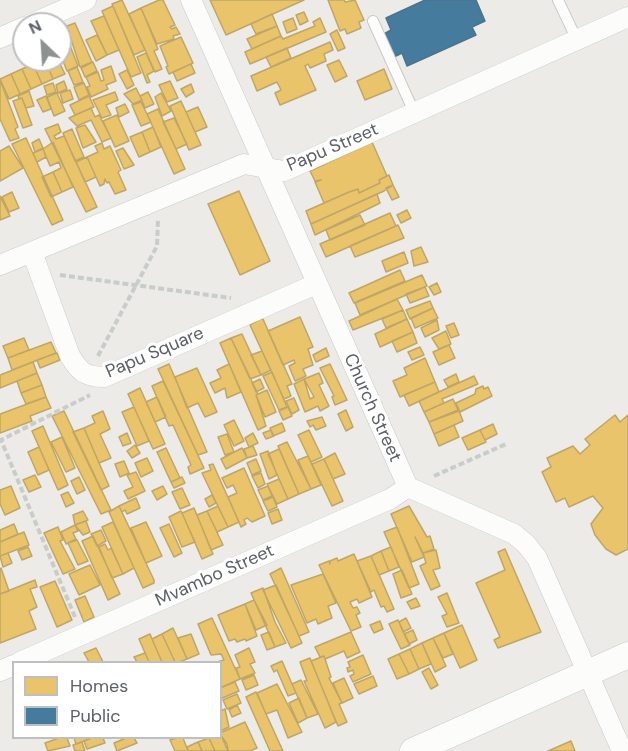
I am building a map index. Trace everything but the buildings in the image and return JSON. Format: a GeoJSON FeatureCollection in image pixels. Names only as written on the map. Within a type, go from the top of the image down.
{"type":"FeatureCollection","features":[{"type":"Feature","properties":{"kind":"street"},"geometry":{"type":"LineString","coordinates":[[58,12],[86,0]]}},
{"type":"Feature","properties":{"kind":"street","name":"Church Street"},"geometry":{"type":"LineString","coordinates":[[191,0],[408,487]]}},
{"type":"Feature","properties":{"kind":"street","name":"Papu Street"},"geometry":{"type":"LineString","coordinates":[[0,265],[244,164],[284,171],[628,17]]}},
{"type":"Feature","properties":{"kind":"street","name":"Papu Square"},"geometry":{"type":"LineString","coordinates":[[32,252],[70,356],[79,370],[90,377],[104,377],[316,284]]}},
{"type":"Feature","properties":{"kind":"street"},"geometry":{"type":"LineString","coordinates":[[408,487],[514,534],[526,544],[537,558],[622,751]]}},
{"type":"Feature","properties":{"kind":"street","name":"Mvambo Street"},"geometry":{"type":"LineString","coordinates":[[24,661],[390,499],[408,487]]}},
{"type":"Feature","properties":{"kind":"street"},"geometry":{"type":"LineString","coordinates":[[413,751],[628,655]]}},
{"type":"Feature","properties":{"kind":"lane"},"geometry":{"type":"LineString","coordinates":[[558,0],[576,40]]}},
{"type":"Feature","properties":{"kind":"lane"},"geometry":{"type":"LineString","coordinates":[[373,21],[414,112]]}},
{"type":"Feature","properties":{"kind":"path"},"geometry":{"type":"LineString","coordinates":[[83,635],[1,440],[90,397],[90,377],[97,359],[157,246],[159,220],[154,201]]}},
{"type":"Feature","properties":{"kind":"path"},"geometry":{"type":"LineString","coordinates":[[42,279],[56,274],[247,300],[252,312]]}},
{"type":"Feature","properties":{"kind":"path"},"geometry":{"type":"LineString","coordinates":[[408,487],[506,444]]}}]}
